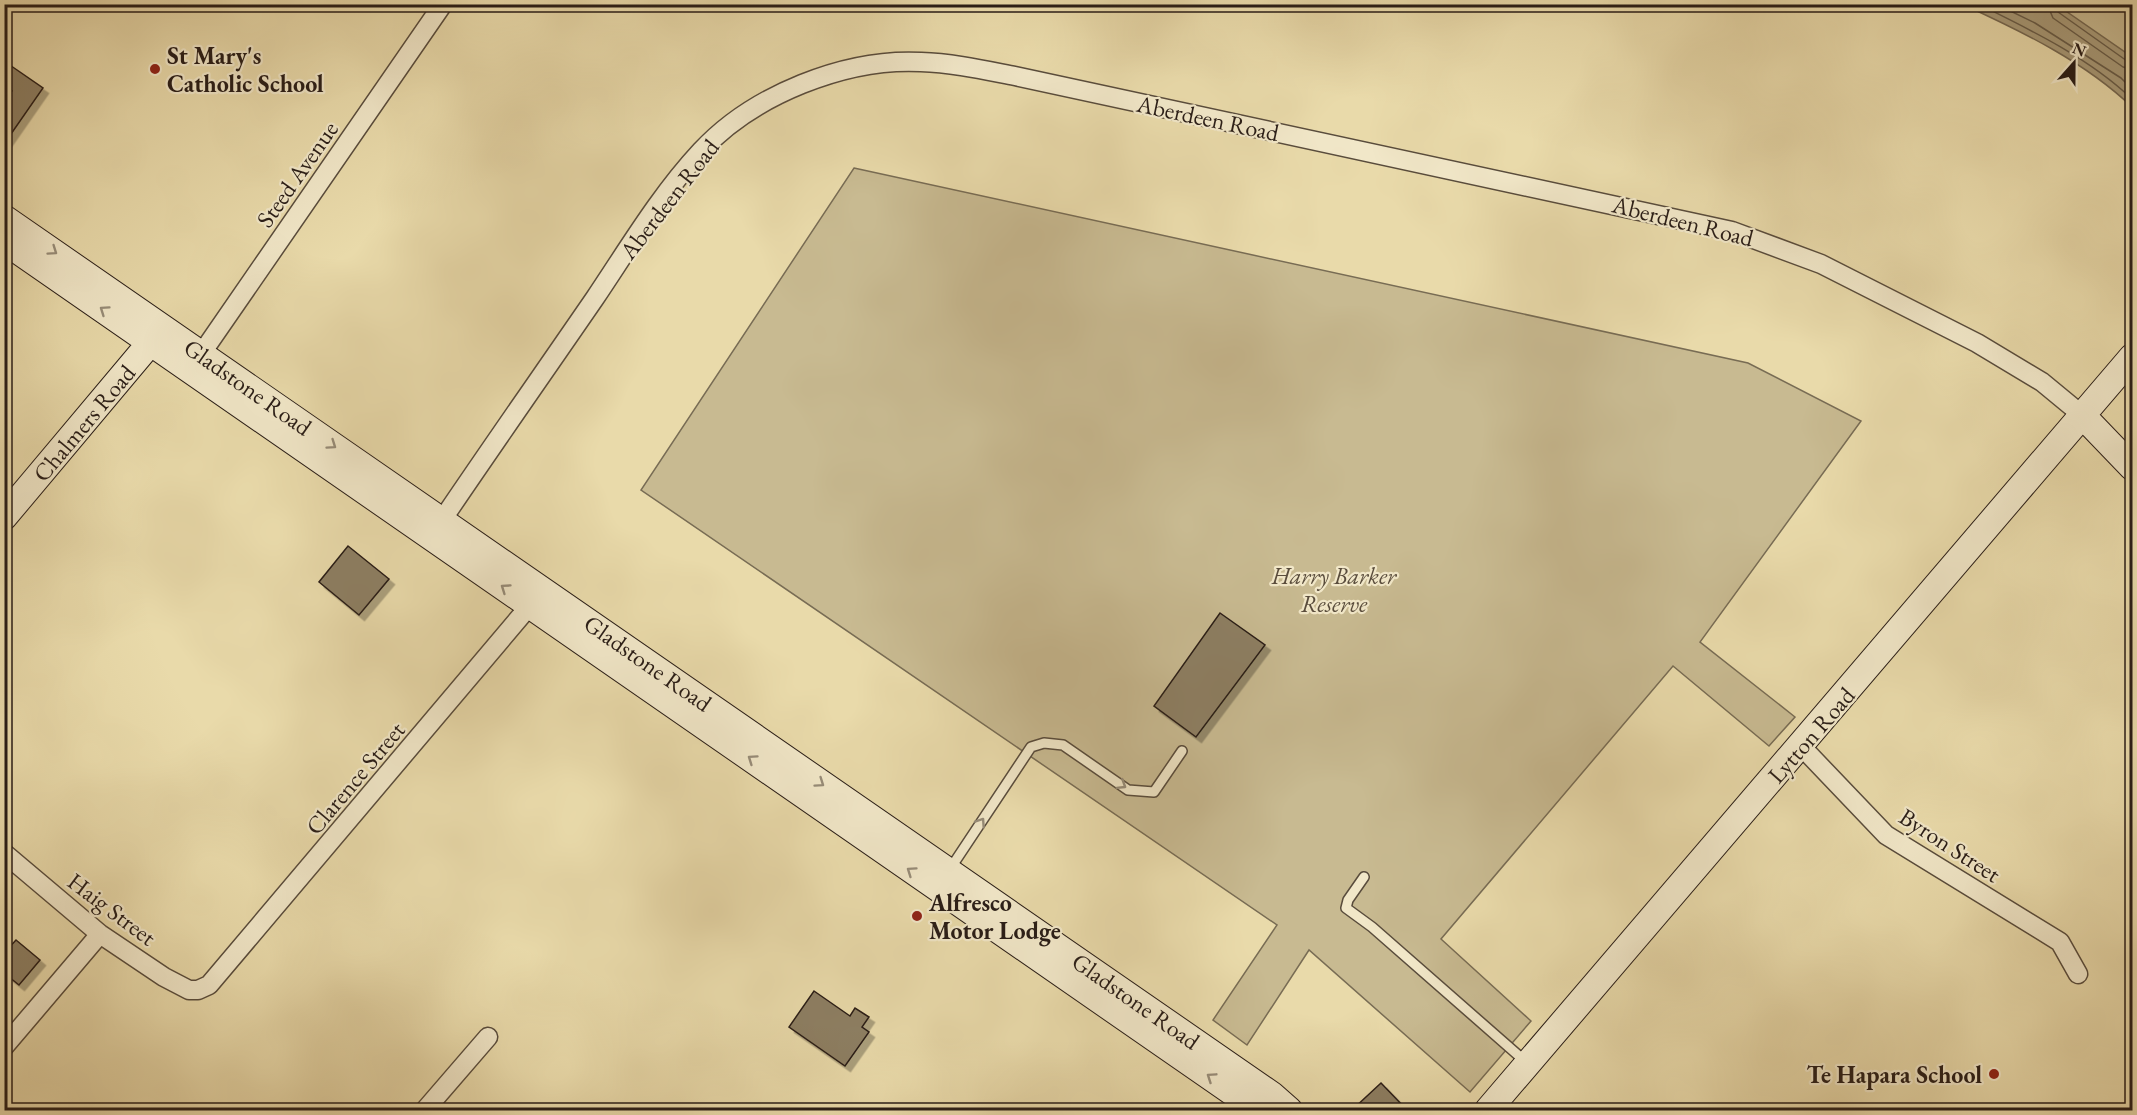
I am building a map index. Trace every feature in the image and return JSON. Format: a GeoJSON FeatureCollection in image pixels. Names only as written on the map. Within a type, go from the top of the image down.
{"type":"FeatureCollection","features":[{"type":"Feature","properties":{"kind":"main road","name":"Gladstone Road"},"geometry":{"type":"LineString","coordinates":[[4,218],[157,335],[942,880],[1258,1110]]}},
{"type":"Feature","properties":{"kind":"main road","name":"Gladstone Road"},"geometry":{"type":"LineString","coordinates":[[4,241],[157,335]]}},
{"type":"Feature","properties":{"kind":"main road","name":"Chalmers Road"},"geometry":{"type":"LineString","coordinates":[[4,517],[157,335]]}},
{"type":"Feature","properties":{"kind":"main road","name":"Lytton Road"},"geometry":{"type":"LineString","coordinates":[[1488,1110],[2133,357]]}},
{"type":"Feature","properties":{"kind":"main road","name":"Aberdeen Road"},"geometry":{"type":"LineString","coordinates":[[2082,416],[2133,468]]}},
{"type":"Feature","properties":{"kind":"main road","name":"Gladstone Road"},"geometry":{"type":"LineString","coordinates":[[942,880],[1272,1095],[1289,1110]]}},
{"type":"Feature","properties":{"kind":"street","name":"Steed Avenue"},"geometry":{"type":"LineString","coordinates":[[196,362],[443,4]]}},
{"type":"Feature","properties":{"kind":"street","name":"Aberdeen Road"},"geometry":{"type":"LineString","coordinates":[[436,528],[652,214],[702,151],[747,113],[781,93],[819,77],[869,66],[920,62],[967,67],[1015,76],[1732,231],[1821,264],[1977,343],[2042,382],[2082,416]]}},
{"type":"Feature","properties":{"kind":"street","name":"Clarence Street"},"geometry":{"type":"LineString","coordinates":[[198,990],[216,979],[537,598]]}},
{"type":"Feature","properties":{"kind":"street","name":"Byron Street"},"geometry":{"type":"LineString","coordinates":[[1802,746],[1887,835],[2060,942],[2078,974]]}},
{"type":"Feature","properties":{"kind":"street","name":"Haig Street"},"geometry":{"type":"LineString","coordinates":[[4,852],[100,934],[178,985],[198,990]]}},
{"type":"Feature","properties":{"kind":"street"},"geometry":{"type":"LineString","coordinates":[[4,1047],[100,934]]}},
{"type":"Feature","properties":{"kind":"street"},"geometry":{"type":"LineString","coordinates":[[425,1110],[488,1036]]}},
{"type":"Feature","properties":{"kind":"lane"},"geometry":{"type":"LineString","coordinates":[[942,880],[1031,747],[1044,743],[1063,745],[1128,790],[1141,793],[1154,792],[1182,751]]}},
{"type":"Feature","properties":{"kind":"lane"},"geometry":{"type":"LineString","coordinates":[[1364,877],[1348,900],[1346,908],[1372,927],[1528,1064]]}},
{"type":"Feature","properties":{"kind":"green space"},"geometry":{"type":"Polygon","coordinates":[[[2052,5],[2132,5],[2132,70],[2052,5]]]}},
{"type":"Feature","properties":{"kind":"green space","name":"Harry Barker Reserve"},"geometry":{"type":"Polygon","coordinates":[[[854,168],[1748,363],[1861,421],[1700,642],[1795,717],[1769,746],[1673,666],[1441,939],[1531,1021],[1470,1092],[1309,950],[1247,1045],[1213,1020],[1277,925],[641,490],[854,168]]]}},
{"type":"Feature","properties":{"kind":"water"},"geometry":{"type":"Polygon","coordinates":[[[1964,5],[2057,5],[2132,57],[2132,107],[2074,62],[2031,37],[1964,5]]]}},
{"type":"Feature","properties":{"kind":"building"},"geometry":{"type":"Polygon","coordinates":[[[4,61],[43,88],[4,144],[4,101],[12,91],[4,86],[4,61]]]}},
{"type":"Feature","properties":{"kind":"building"},"geometry":{"type":"Polygon","coordinates":[[[348,546],[389,579],[359,615],[319,582],[348,546]]]}},
{"type":"Feature","properties":{"kind":"building"},"geometry":{"type":"Polygon","coordinates":[[[1220,613],[1265,645],[1196,737],[1154,706],[1220,613]]]}},
{"type":"Feature","properties":{"kind":"building"},"geometry":{"type":"Polygon","coordinates":[[[16,940],[40,960],[19,985],[4,973],[4,953],[16,940]]]}},
{"type":"Feature","properties":{"kind":"building"},"geometry":{"type":"Polygon","coordinates":[[[814,991],[850,1016],[855,1008],[869,1017],[862,1027],[869,1032],[845,1066],[789,1027],[814,991]]]}},
{"type":"Feature","properties":{"kind":"building"},"geometry":{"type":"Polygon","coordinates":[[[1381,1083],[1407,1110],[1352,1110],[1381,1083]]]}},
{"type":"Feature","properties":{"kind":"place","name":"St Mary's Catholic School"},"geometry":{"type":"Point","coordinates":[155,69]}},
{"type":"Feature","properties":{"kind":"place","name":"Alfresco Motor Lodge"},"geometry":{"type":"Point","coordinates":[917,916]}},
{"type":"Feature","properties":{"kind":"place","name":"Te Hapara School"},"geometry":{"type":"Point","coordinates":[1994,1074]}}]}
